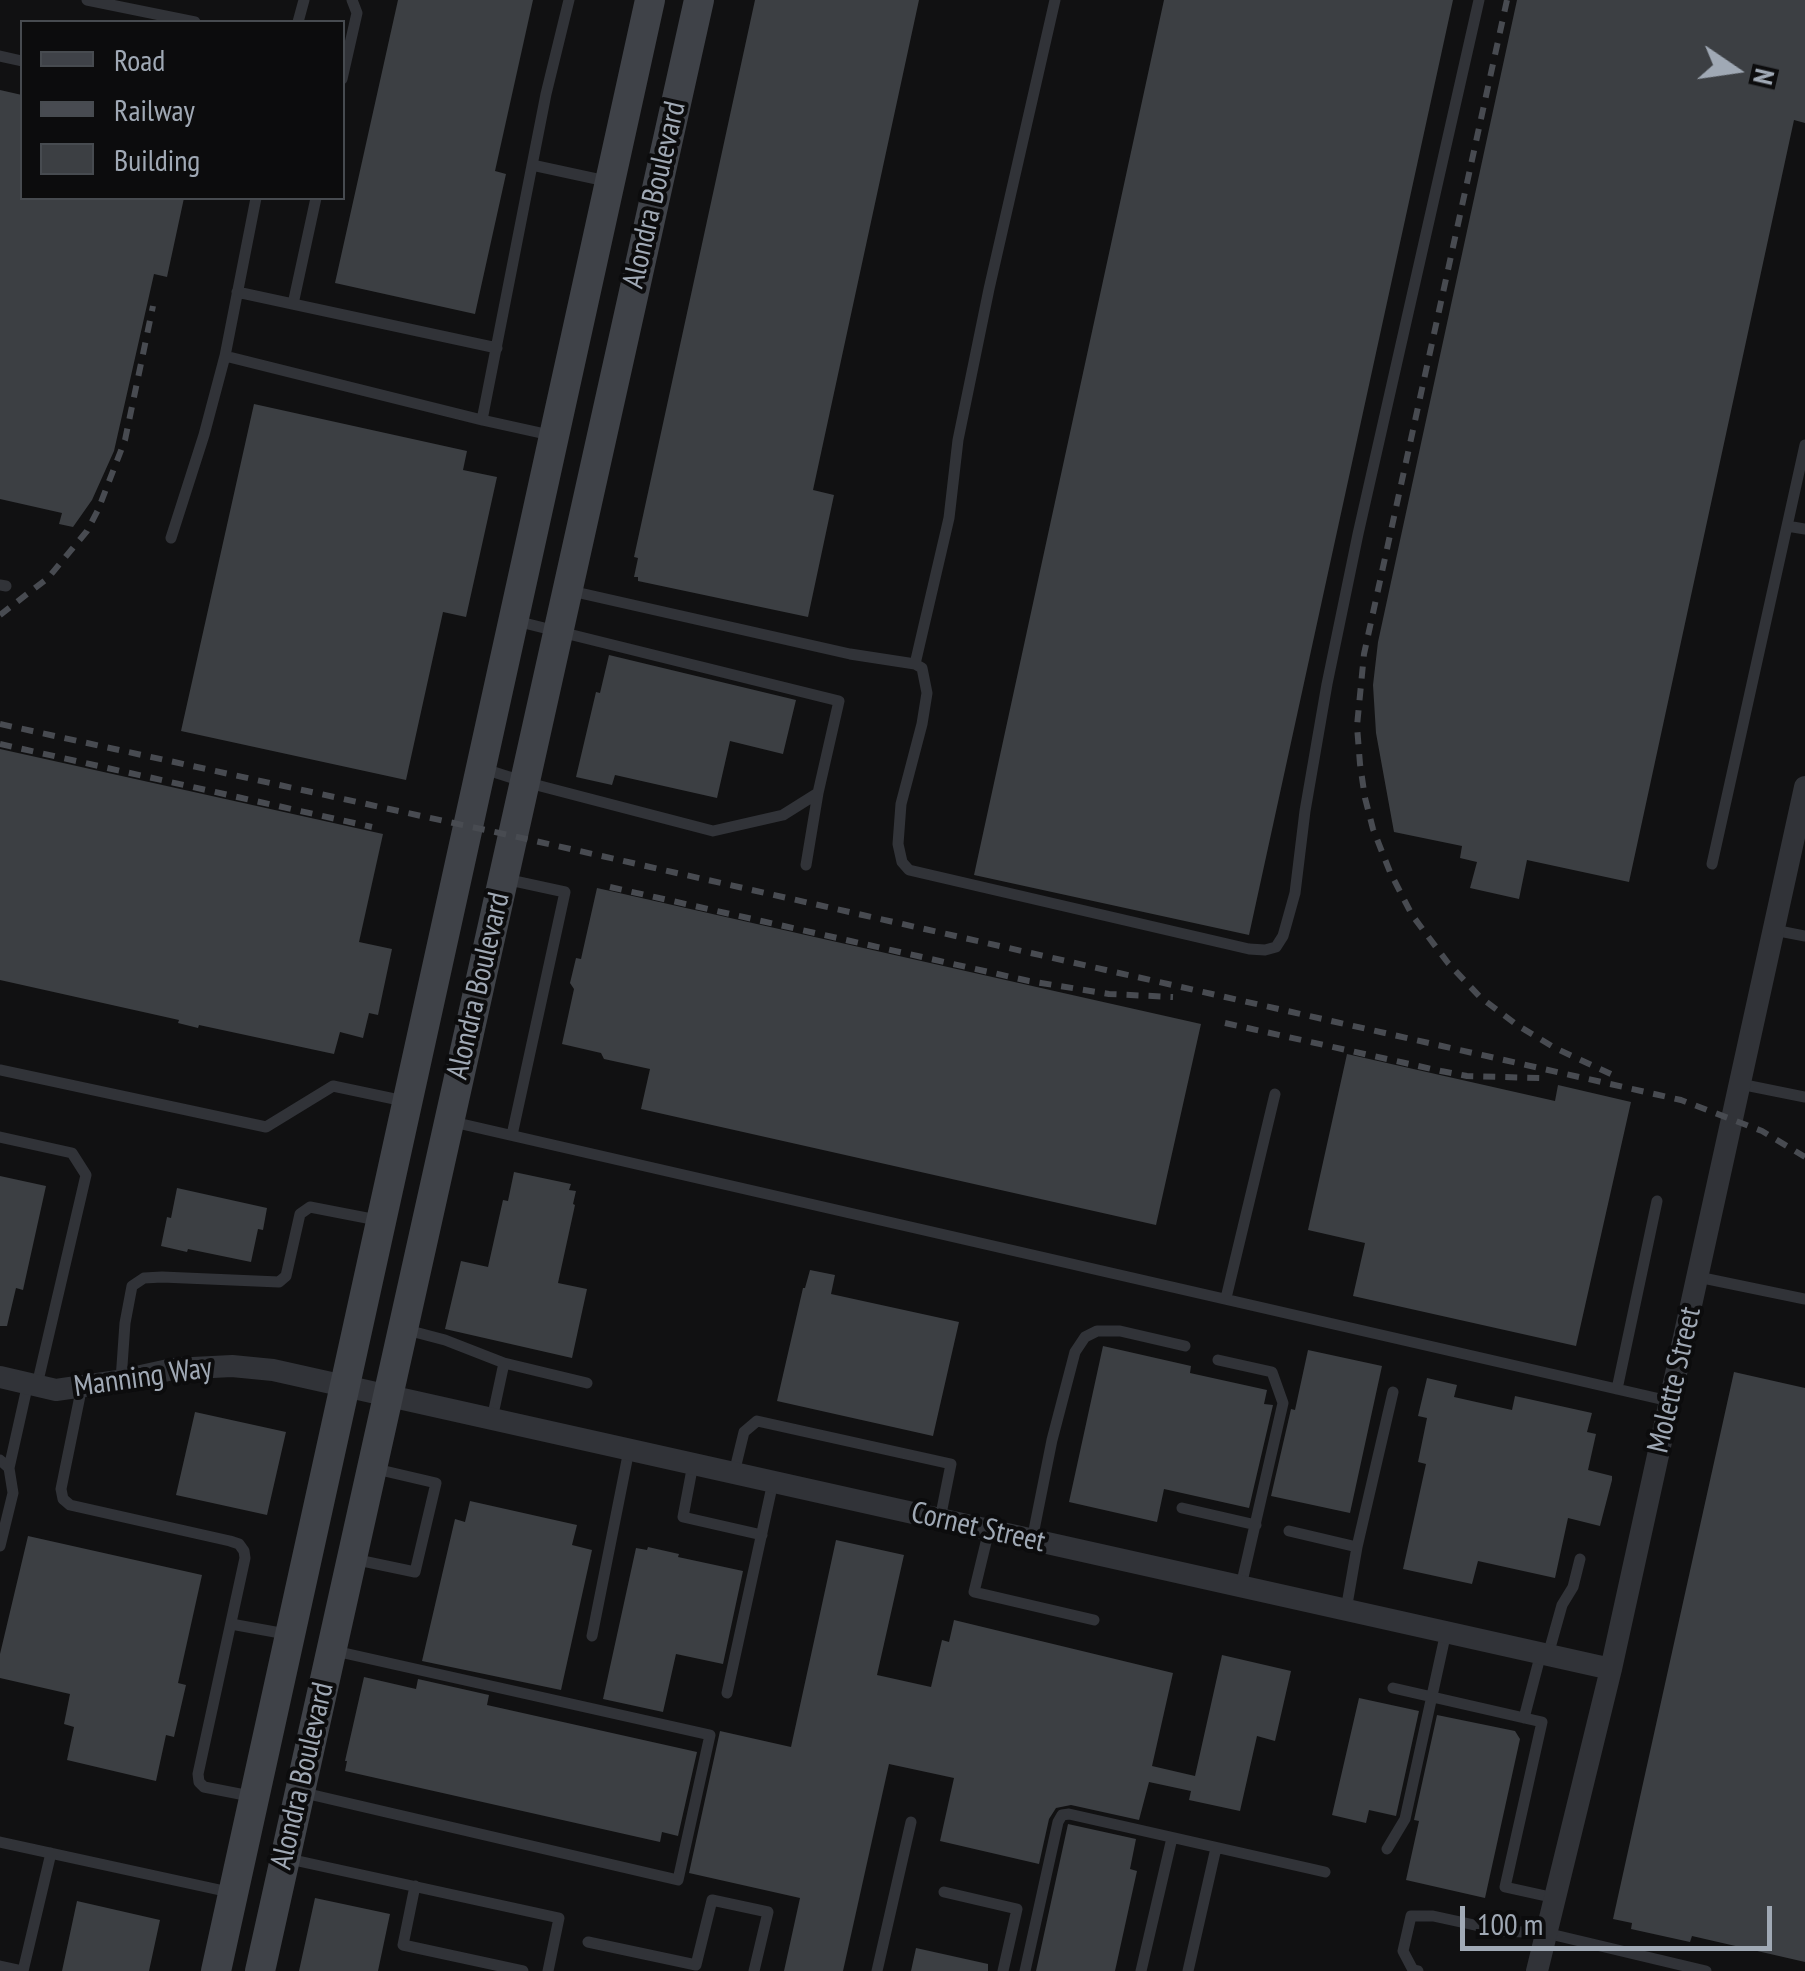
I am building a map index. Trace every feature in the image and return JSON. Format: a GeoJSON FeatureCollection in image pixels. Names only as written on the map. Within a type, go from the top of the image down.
{"type":"FeatureCollection","features":[{"type":"Feature","properties":{"kind":"main road","name":"Alondra Boulevard"},"geometry":{"type":"LineString","coordinates":[[216,1971],[650,0]]}},
{"type":"Feature","properties":{"kind":"main road","name":"Alondra Boulevard"},"geometry":{"type":"LineString","coordinates":[[260,1971],[699,0]]}},
{"type":"Feature","properties":{"kind":"main road"},"geometry":{"type":"LineString","coordinates":[[523,578],[567,590]]}},
{"type":"Feature","properties":{"kind":"street","name":"Molette Street"},"geometry":{"type":"LineString","coordinates":[[1537,1971],[1611,1669],[1774,930],[1799,845],[1805,787]]}},
{"type":"Feature","properties":{"kind":"street","name":"Manning Way"},"geometry":{"type":"LineString","coordinates":[[0,1377],[56,1390],[173,1368],[232,1366],[274,1370],[345,1387]]}},
{"type":"Feature","properties":{"kind":"street","name":"Cornet Street"},"geometry":{"type":"LineString","coordinates":[[345,1387],[1611,1669]]}},
{"type":"Feature","properties":{"kind":"lane"},"geometry":{"type":"LineString","coordinates":[[87,0],[186,20]]}},
{"type":"Feature","properties":{"kind":"lane"},"geometry":{"type":"LineString","coordinates":[[345,66],[357,13],[352,0]]}},
{"type":"Feature","properties":{"kind":"lane"},"geometry":{"type":"LineString","coordinates":[[482,420],[546,94],[569,0]]}},
{"type":"Feature","properties":{"kind":"lane"},"geometry":{"type":"LineString","coordinates":[[915,664],[949,518],[958,440],[989,289],[1055,0]]}},
{"type":"Feature","properties":{"kind":"lane"},"geometry":{"type":"LineString","coordinates":[[567,590],[922,668],[928,693],[901,804],[898,844],[902,862],[909,870],[1249,950],[1276,946],[1283,936],[1295,893],[1326,684],[1479,0]]}},
{"type":"Feature","properties":{"kind":"lane"},"geometry":{"type":"LineString","coordinates":[[532,166],[610,182]]}},
{"type":"Feature","properties":{"kind":"lane"},"geometry":{"type":"LineString","coordinates":[[171,538],[226,356],[256,200]]}},
{"type":"Feature","properties":{"kind":"lane"},"geometry":{"type":"LineString","coordinates":[[293,304],[316,200]]}},
{"type":"Feature","properties":{"kind":"lane"},"geometry":{"type":"LineString","coordinates":[[238,292],[497,348]]}},
{"type":"Feature","properties":{"kind":"lane"},"geometry":{"type":"LineString","coordinates":[[226,356],[554,436]]}},
{"type":"Feature","properties":{"kind":"lane"},"geometry":{"type":"LineString","coordinates":[[1712,864],[1805,444]]}},
{"type":"Feature","properties":{"kind":"lane"},"geometry":{"type":"LineString","coordinates":[[1787,526],[1805,529]]}},
{"type":"Feature","properties":{"kind":"lane"},"geometry":{"type":"LineString","coordinates":[[514,620],[839,701],[806,864]]}},
{"type":"Feature","properties":{"kind":"lane"},"geometry":{"type":"LineString","coordinates":[[481,768],[713,831],[783,815],[818,793]]}},
{"type":"Feature","properties":{"kind":"lane"},"geometry":{"type":"LineString","coordinates":[[503,879],[565,892],[512,1135]]}},
{"type":"Feature","properties":{"kind":"lane"},"geometry":{"type":"LineString","coordinates":[[1774,930],[1805,936]]}},
{"type":"Feature","properties":{"kind":"lane"},"geometry":{"type":"LineString","coordinates":[[0,1070],[266,1127],[333,1086],[408,1102]]}},
{"type":"Feature","properties":{"kind":"lane"},"geometry":{"type":"LineString","coordinates":[[1740,1084],[1805,1097]]}},
{"type":"Feature","properties":{"kind":"lane"},"geometry":{"type":"LineString","coordinates":[[1226,1298],[1275,1094]]}},
{"type":"Feature","properties":{"kind":"lane"},"geometry":{"type":"LineString","coordinates":[[449,1121],[1669,1402]]}},
{"type":"Feature","properties":{"kind":"lane"},"geometry":{"type":"LineString","coordinates":[[0,1138],[72,1153],[86,1175],[32,1384],[5,1464],[12,1493],[0,1546]]}},
{"type":"Feature","properties":{"kind":"lane"},"geometry":{"type":"LineString","coordinates":[[1617,1389],[1657,1202]]}},
{"type":"Feature","properties":{"kind":"lane"},"geometry":{"type":"LineString","coordinates":[[121,1380],[132,1286],[144,1278],[279,1282],[286,1276],[300,1214],[310,1207],[381,1221]]}},
{"type":"Feature","properties":{"kind":"lane"},"geometry":{"type":"LineString","coordinates":[[1698,1277],[1805,1299]]}},
{"type":"Feature","properties":{"kind":"lane"},"geometry":{"type":"LineString","coordinates":[[403,1329],[504,1363],[587,1383]]}},
{"type":"Feature","properties":{"kind":"lane"},"geometry":{"type":"LineString","coordinates":[[1032,1540],[1075,1352],[1085,1338],[1097,1331],[1120,1331],[1185,1346]]}},
{"type":"Feature","properties":{"kind":"lane"},"geometry":{"type":"LineString","coordinates":[[1218,1360],[1272,1372],[1284,1403],[1241,1586]]}},
{"type":"Feature","properties":{"kind":"lane"},"geometry":{"type":"LineString","coordinates":[[492,1420],[504,1363]]}},
{"type":"Feature","properties":{"kind":"lane"},"geometry":{"type":"LineString","coordinates":[[82,1386],[61,1489],[63,1499],[70,1505],[239,1544],[244,1550],[198,1782],[204,1787],[254,1797]]}},
{"type":"Feature","properties":{"kind":"lane"},"geometry":{"type":"LineString","coordinates":[[1346,1610],[1393,1392]]}},
{"type":"Feature","properties":{"kind":"lane"},"geometry":{"type":"LineString","coordinates":[[734,1474],[744,1432],[758,1421],[951,1464],[940,1520]]}},
{"type":"Feature","properties":{"kind":"lane"},"geometry":{"type":"LineString","coordinates":[[592,1636],[630,1450]]}},
{"type":"Feature","properties":{"kind":"lane"},"geometry":{"type":"LineString","coordinates":[[692,1464],[682,1517],[762,1534]]}},
{"type":"Feature","properties":{"kind":"lane"},"geometry":{"type":"LineString","coordinates":[[352,1559],[415,1572],[436,1483],[372,1468]]}},
{"type":"Feature","properties":{"kind":"lane"},"geometry":{"type":"LineString","coordinates":[[726,1693],[773,1482]]}},
{"type":"Feature","properties":{"kind":"lane"},"geometry":{"type":"LineString","coordinates":[[1182,1508],[1256,1525]]}},
{"type":"Feature","properties":{"kind":"lane"},"geometry":{"type":"LineString","coordinates":[[989,1530],[974,1592],[1094,1620]]}},
{"type":"Feature","properties":{"kind":"lane"},"geometry":{"type":"LineString","coordinates":[[1289,1531],[1357,1548]]}},
{"type":"Feature","properties":{"kind":"lane"},"geometry":{"type":"LineString","coordinates":[[1524,1718],[1580,1559]]}},
{"type":"Feature","properties":{"kind":"lane"},"geometry":{"type":"LineString","coordinates":[[230,1624],[290,1635]]}},
{"type":"Feature","properties":{"kind":"lane"},"geometry":{"type":"LineString","coordinates":[[1387,1849],[1405,1820],[1446,1632]]}},
{"type":"Feature","properties":{"kind":"lane"},"geometry":{"type":"LineString","coordinates":[[300,1792],[678,1880],[710,1735],[332,1650]]}},
{"type":"Feature","properties":{"kind":"lane"},"geometry":{"type":"LineString","coordinates":[[1393,1688],[1542,1722],[1506,1887],[1555,1898]]}},
{"type":"Feature","properties":{"kind":"lane"},"geometry":{"type":"LineString","coordinates":[[1025,1971],[1060,1816],[1069,1814],[1325,1872]]}},
{"type":"Feature","properties":{"kind":"lane"},"geometry":{"type":"LineString","coordinates":[[878,1971],[911,1822]]}},
{"type":"Feature","properties":{"kind":"lane"},"geometry":{"type":"LineString","coordinates":[[1141,1971],[1172,1838]]}},
{"type":"Feature","properties":{"kind":"lane"},"geometry":{"type":"LineString","coordinates":[[0,1842],[234,1893]]}},
{"type":"Feature","properties":{"kind":"lane"},"geometry":{"type":"LineString","coordinates":[[1188,1971],[1216,1848]]}},
{"type":"Feature","properties":{"kind":"lane"},"geometry":{"type":"LineString","coordinates":[[0,1966],[23,1971],[51,1853]]}},
{"type":"Feature","properties":{"kind":"lane"},"geometry":{"type":"LineString","coordinates":[[285,1858],[559,1918],[548,1971]]}},
{"type":"Feature","properties":{"kind":"lane"},"geometry":{"type":"LineString","coordinates":[[415,1886],[403,1945],[522,1971]]}},
{"type":"Feature","properties":{"kind":"lane"},"geometry":{"type":"LineString","coordinates":[[944,1892],[1016,1909],[1003,1971]]}},
{"type":"Feature","properties":{"kind":"lane"},"geometry":{"type":"LineString","coordinates":[[588,1942],[672,1966],[696,1965],[712,1900],[768,1912],[754,1971]]}},
{"type":"Feature","properties":{"kind":"lane"},"geometry":{"type":"LineString","coordinates":[[1418,1971],[1413,1970],[1402,1951],[1411,1916],[1546,1933],[1706,1971]]}},
{"type":"Feature","properties":{"kind":"building"},"geometry":{"type":"Polygon","coordinates":[[[398,0],[533,0],[495,171],[506,174],[475,314],[335,283],[398,0]]]}},
{"type":"Feature","properties":{"kind":"building"},"geometry":{"type":"Polygon","coordinates":[[[755,0],[919,0],[813,490],[834,495],[808,617],[638,581],[634,577],[638,558],[634,557],[755,0]]]}},
{"type":"Feature","properties":{"kind":"building"},"geometry":{"type":"Polygon","coordinates":[[[1164,0],[1453,0],[1249,935],[974,875],[1164,0]]]}},
{"type":"Feature","properties":{"kind":"building"},"geometry":{"type":"Polygon","coordinates":[[[1517,0],[1805,0],[1805,123],[1794,120],[1629,882],[1527,860],[1519,899],[1470,888],[1477,862],[1460,858],[1462,846],[1394,832],[1376,733],[1373,685],[1378,642],[1517,0]]]}},
{"type":"Feature","properties":{"kind":"building"},"geometry":{"type":"Polygon","coordinates":[[[0,90],[20,95],[20,200],[184,200],[167,277],[154,274],[114,451],[92,500],[73,527],[59,524],[62,513],[0,499],[0,90]]]}},
{"type":"Feature","properties":{"kind":"building"},"geometry":{"type":"Polygon","coordinates":[[[254,404],[467,451],[463,470],[497,477],[466,617],[443,612],[406,780],[181,731],[254,404]]]}},
{"type":"Feature","properties":{"kind":"building"},"geometry":{"type":"Polygon","coordinates":[[[609,655],[796,700],[783,754],[730,741],[717,798],[615,775],[612,785],[576,777],[609,655]]]}},
{"type":"Feature","properties":{"kind":"building"},"geometry":{"type":"Polygon","coordinates":[[[0,749],[383,834],[359,942],[392,949],[378,1015],[369,1013],[363,1038],[340,1032],[334,1054],[199,1025],[198,1028],[178,1023],[179,1020],[0,980],[0,749]]]}},
{"type":"Feature","properties":{"kind":"building"},"geometry":{"type":"Polygon","coordinates":[[[597,888],[1201,1024],[1156,1225],[641,1109],[650,1069],[562,1044],[574,989],[570,983],[576,958],[581,959],[597,888]]]}},
{"type":"Feature","properties":{"kind":"building"},"geometry":{"type":"Polygon","coordinates":[[[1347,1054],[1555,1101],[1558,1085],[1631,1102],[1576,1346],[1353,1296],[1365,1243],[1308,1230],[1347,1054]]]}},
{"type":"Feature","properties":{"kind":"building"},"geometry":{"type":"Polygon","coordinates":[[[514,1172],[571,1184],[569,1190],[576,1191],[558,1283],[587,1289],[572,1358],[445,1329],[461,1261],[488,1267],[503,1200],[508,1201],[514,1172]]]}},
{"type":"Feature","properties":{"kind":"building"},"geometry":{"type":"Polygon","coordinates":[[[0,1176],[46,1186],[23,1290],[16,1288],[7,1326],[0,1326],[0,1176]]]}},
{"type":"Feature","properties":{"kind":"building"},"geometry":{"type":"Polygon","coordinates":[[[177,1188],[267,1208],[251,1262],[161,1246],[177,1188]]]}},
{"type":"Feature","properties":{"kind":"building"},"geometry":{"type":"Polygon","coordinates":[[[810,1270],[835,1275],[831,1294],[959,1322],[933,1436],[777,1401],[810,1270]]]}},
{"type":"Feature","properties":{"kind":"building"},"geometry":{"type":"Polygon","coordinates":[[[1103,1346],[1191,1366],[1190,1373],[1267,1390],[1264,1404],[1273,1405],[1249,1508],[1164,1489],[1157,1522],[1069,1502],[1103,1346]]]}},
{"type":"Feature","properties":{"kind":"building"},"geometry":{"type":"Polygon","coordinates":[[[1308,1350],[1382,1366],[1350,1513],[1271,1496],[1308,1350]]]}},
{"type":"Feature","properties":{"kind":"building"},"geometry":{"type":"Polygon","coordinates":[[[1734,1372],[1805,1388],[1805,1962],[1692,1936],[1690,1942],[1631,1929],[1632,1923],[1613,1919],[1734,1372]]]}},
{"type":"Feature","properties":{"kind":"building"},"geometry":{"type":"Polygon","coordinates":[[[1427,1378],[1457,1385],[1454,1397],[1512,1410],[1515,1396],[1592,1413],[1587,1432],[1596,1434],[1588,1470],[1612,1476],[1612,1480],[1600,1526],[1568,1518],[1555,1578],[1478,1561],[1472,1584],[1403,1569],[1426,1464],[1418,1462],[1427,1418],[1418,1416],[1427,1378]]]}},
{"type":"Feature","properties":{"kind":"building"},"geometry":{"type":"Polygon","coordinates":[[[195,1412],[286,1432],[267,1515],[176,1495],[195,1412]]]}},
{"type":"Feature","properties":{"kind":"building"},"geometry":{"type":"Polygon","coordinates":[[[470,1501],[577,1525],[572,1545],[592,1550],[561,1690],[422,1661],[455,1519],[465,1522],[470,1501]]]}},
{"type":"Feature","properties":{"kind":"building"},"geometry":{"type":"Polygon","coordinates":[[[28,1536],[202,1575],[178,1683],[186,1685],[174,1737],[166,1735],[156,1781],[67,1760],[74,1727],[64,1724],[70,1694],[0,1678],[0,1654],[28,1536]]]}},
{"type":"Feature","properties":{"kind":"building"},"geometry":{"type":"Polygon","coordinates":[[[836,1540],[904,1555],[877,1675],[931,1687],[942,1640],[949,1642],[954,1620],[1173,1673],[1152,1766],[1195,1776],[1222,1655],[1291,1671],[1275,1741],[1257,1736],[1240,1811],[1189,1800],[1191,1791],[1149,1782],[1139,1820],[1071,1805],[1056,1808],[1049,1819],[1039,1864],[940,1841],[954,1778],[889,1764],[843,1971],[784,1971],[800,1898],[689,1873],[720,1731],[791,1747],[836,1540]]]}},
{"type":"Feature","properties":{"kind":"building"},"geometry":{"type":"Polygon","coordinates":[[[648,1547],[743,1571],[723,1664],[676,1654],[663,1712],[603,1699],[636,1548],[648,1547]]]}},
{"type":"Feature","properties":{"kind":"building"},"geometry":{"type":"Polygon","coordinates":[[[364,1677],[416,1689],[418,1679],[489,1695],[487,1705],[697,1752],[678,1836],[662,1832],[660,1842],[345,1771],[364,1677]]]}},
{"type":"Feature","properties":{"kind":"building"},"geometry":{"type":"Polygon","coordinates":[[[1359,1698],[1419,1711],[1396,1816],[1369,1810],[1366,1823],[1332,1815],[1359,1698]]]}},
{"type":"Feature","properties":{"kind":"building"},"geometry":{"type":"Polygon","coordinates":[[[1437,1715],[1515,1731],[1520,1739],[1485,1898],[1406,1880],[1419,1821],[1414,1820],[1437,1715]]]}},
{"type":"Feature","properties":{"kind":"building"},"geometry":{"type":"Polygon","coordinates":[[[1068,1824],[1136,1839],[1130,1869],[1137,1871],[1115,1971],[1036,1971],[1068,1824]]]}},
{"type":"Feature","properties":{"kind":"building"},"geometry":{"type":"Polygon","coordinates":[[[315,1898],[390,1914],[378,1971],[299,1971],[315,1898]]]}},
{"type":"Feature","properties":{"kind":"building"},"geometry":{"type":"Polygon","coordinates":[[[77,1901],[160,1920],[149,1971],[62,1971],[77,1901]]]}},
{"type":"Feature","properties":{"kind":"building"},"geometry":{"type":"Polygon","coordinates":[[[916,1948],[988,1964],[988,1971],[911,1971],[916,1948]]]}},
{"type":"Feature","properties":{"kind":"railway"},"geometry":{"type":"LineString","coordinates":[[1507,0],[1364,654],[1357,726],[1360,764],[1373,829],[1390,872],[1412,915],[1448,963],[1480,997],[1517,1025],[1615,1076]]}},
{"type":"Feature","properties":{"kind":"railway"},"geometry":{"type":"LineString","coordinates":[[0,615],[48,578],[87,531],[98,510],[125,440],[153,306]]}},
{"type":"Feature","properties":{"kind":"railway"},"geometry":{"type":"LineString","coordinates":[[0,724],[1681,1100],[1762,1131],[1805,1157]]}},
{"type":"Feature","properties":{"kind":"railway"},"geometry":{"type":"LineString","coordinates":[[0,744],[372,827]]}},
{"type":"Feature","properties":{"kind":"railway"},"geometry":{"type":"LineString","coordinates":[[610,887],[1029,981],[1109,994],[1173,997]]}},
{"type":"Feature","properties":{"kind":"railway"},"geometry":{"type":"LineString","coordinates":[[1225,1023],[1467,1076],[1540,1078]]}}]}
